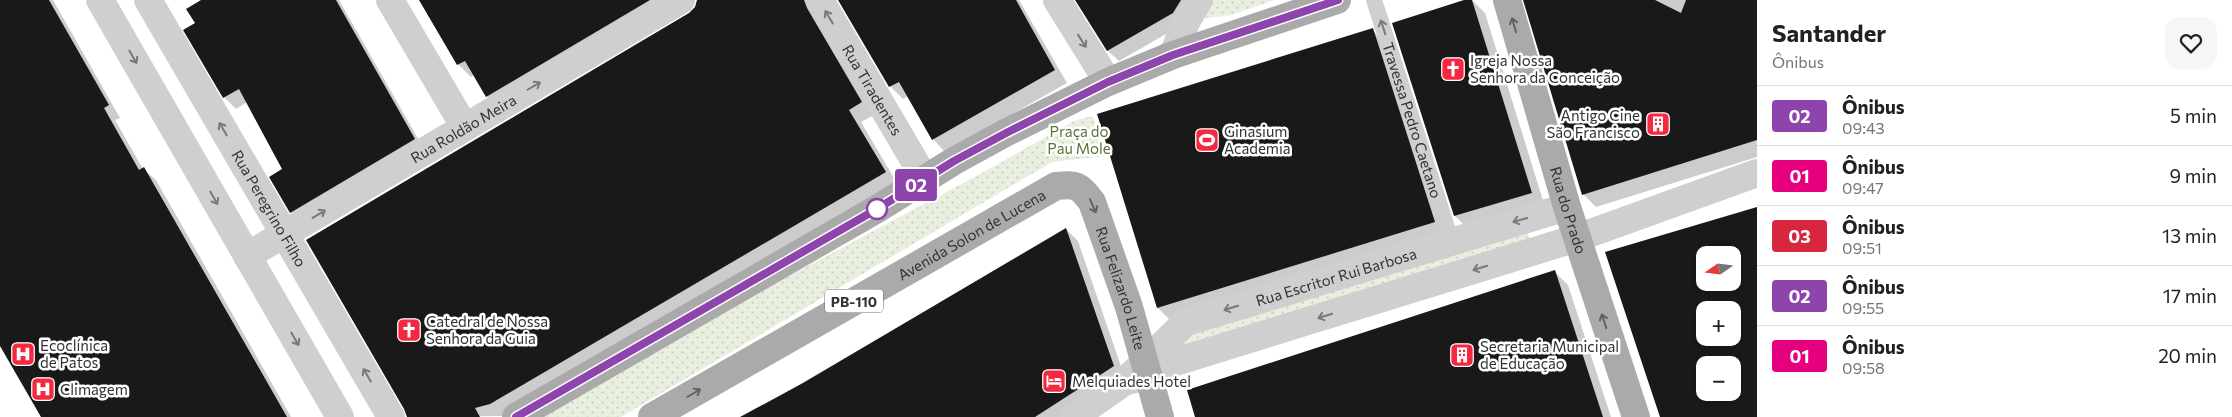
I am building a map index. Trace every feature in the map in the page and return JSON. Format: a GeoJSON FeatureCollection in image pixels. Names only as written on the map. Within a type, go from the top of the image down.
{"type":"FeatureCollection","features":[{"type":"Feature","properties":{"kind":"main road"},"geometry":{"type":"LineString","coordinates":[[525,414],[1008,132],[1108,82],[1173,55],[1338,0]]}},
{"type":"Feature","properties":{"kind":"main road","name":"Rua do Prado"},"geometry":{"type":"LineString","coordinates":[[1506,0],[1567,206],[1636,417]]}},
{"type":"Feature","properties":{"kind":"main road","name":"Rua Felizardo Leite"},"geometry":{"type":"LineString","coordinates":[[1056,186],[1073,184],[1082,189],[1092,202],[1129,308],[1138,373],[1160,417]]}},
{"type":"Feature","properties":{"kind":"main road","name":"Avenida Solon de Lucena"},"geometry":{"type":"LineString","coordinates":[[652,417],[1056,186]]}},
{"type":"Feature","properties":{"kind":"street"},"geometry":{"type":"LineString","coordinates":[[100,0],[340,417]]}},
{"type":"Feature","properties":{"kind":"street"},"geometry":{"type":"LineString","coordinates":[[390,0],[464,126]]}},
{"type":"Feature","properties":{"kind":"street","name":"Rua Roldão Meira"},"geometry":{"type":"LineString","coordinates":[[247,256],[285,235],[464,126],[681,0]]}},
{"type":"Feature","properties":{"kind":"street","name":"Rua Tiradentes"},"geometry":{"type":"LineString","coordinates":[[820,0],[925,179]]}},
{"type":"Feature","properties":{"kind":"street"},"geometry":{"type":"LineString","coordinates":[[1057,0],[1108,82]]}},
{"type":"Feature","properties":{"kind":"street"},"geometry":{"type":"LineString","coordinates":[[1173,55],[1186,22],[1199,0]]}},
{"type":"Feature","properties":{"kind":"street"},"geometry":{"type":"LineString","coordinates":[[116,28],[154,2]]}},
{"type":"Feature","properties":{"kind":"street","name":"Rua Peregrino Filho"},"geometry":{"type":"LineString","coordinates":[[154,2],[285,235],[392,417]]}},
{"type":"Feature","properties":{"kind":"street","name":"Rua Escritor Rui Barbosa"},"geometry":{"type":"LineString","coordinates":[[1138,373],[1577,238],[1757,173]]}},
{"type":"Feature","properties":{"kind":"street","name":"Rua Escritor Rui Barbosa"},"geometry":{"type":"LineString","coordinates":[[1074,417],[1138,373],[1186,322],[1567,206]]}},
{"type":"Feature","properties":{"kind":"lane","name":"Travessa Pedro Caetano"},"geometry":{"type":"LineString","coordinates":[[1374,0],[1451,240]]}},
{"type":"Feature","properties":{"kind":"green space"},"geometry":{"type":"Polygon","coordinates":[[[1206,0],[1274,0],[1231,15],[1197,19],[1206,0]]]}},
{"type":"Feature","properties":{"kind":"green space","name":"Praça do Pau Mole"},"geometry":{"type":"Polygon","coordinates":[[[1093,116],[1105,156],[1052,162],[621,417],[534,417],[551,403],[982,173],[1076,120],[1093,116]]]}},
{"type":"Feature","properties":{"kind":"green space"},"geometry":{"type":"Polygon","coordinates":[[[1526,225],[1531,245],[1178,354],[1193,323],[1526,225]]]}},
{"type":"Feature","properties":{"kind":"building"},"geometry":{"type":"Polygon","coordinates":[[[0,0],[49,0],[109,105],[104,108],[139,170],[144,167],[287,417],[41,417],[0,346],[0,0]]]}},
{"type":"Feature","properties":{"kind":"building"},"geometry":{"type":"Polygon","coordinates":[[[201,0],[336,0],[415,139],[290,213],[269,177],[282,169],[239,89],[223,98],[183,30],[195,23],[186,9],[201,0]]]}},
{"type":"Feature","properties":{"kind":"building"},"geometry":{"type":"Polygon","coordinates":[[[419,0],[650,0],[486,97],[465,61],[457,65],[419,0]]]}},
{"type":"Feature","properties":{"kind":"building"},"geometry":{"type":"Polygon","coordinates":[[[697,0],[804,0],[862,102],[849,110],[886,172],[490,404],[475,408],[480,417],[407,417],[306,240],[689,13],[695,7],[697,0]]]}},
{"type":"Feature","properties":{"kind":"building"},"geometry":{"type":"Polygon","coordinates":[[[838,0],[1016,0],[1055,70],[932,140],[899,82],[889,87],[838,0]]]}},
{"type":"Feature","properties":{"kind":"building"},"geometry":{"type":"Polygon","coordinates":[[[1075,0],[1181,0],[1173,13],[1107,51],[1075,0]]]}},
{"type":"Feature","properties":{"kind":"building"},"geometry":{"type":"Polygon","coordinates":[[[1464,0],[1472,0],[1532,193],[1454,216],[1392,23],[1464,0]]]}},
{"type":"Feature","properties":{"kind":"building"},"geometry":{"type":"Polygon","coordinates":[[[1523,0],[1655,0],[1681,13],[1686,0],[1757,0],[1757,140],[1582,195],[1523,0]]]}},
{"type":"Feature","properties":{"kind":"building"},"geometry":{"type":"Polygon","coordinates":[[[1373,28],[1435,222],[1157,308],[1097,114],[1373,28]]]}},
{"type":"Feature","properties":{"kind":"building"},"geometry":{"type":"Polygon","coordinates":[[[1757,207],[1757,417],[1660,417],[1605,252],[1757,207]]]}},
{"type":"Feature","properties":{"kind":"building"},"geometry":{"type":"Polygon","coordinates":[[[1066,228],[1114,366],[1035,417],[740,417],[803,383],[1066,228]]]}},
{"type":"Feature","properties":{"kind":"building"},"geometry":{"type":"Polygon","coordinates":[[[1555,270],[1603,417],[1195,417],[1187,390],[1555,270]]]}},
{"type":"Feature","properties":{"kind":"bus line","name":"02"},"geometry":{"type":"LineString","coordinates":[[516,417],[877,209],[954,161],[1008,132],[1108,82],[1173,55],[1338,0]]}},
{"type":"Feature","properties":{"kind":"place","name":"Igreja Nossa Senhora da Conceição"},"geometry":{"type":"Point","coordinates":[1453,69]}},
{"type":"Feature","properties":{"kind":"place","name":"Antigo Cine São Francisco"},"geometry":{"type":"Point","coordinates":[1658,124]}},
{"type":"Feature","properties":{"kind":"place","name":"Ginasium Academia"},"geometry":{"type":"Point","coordinates":[1207,140]}},
{"type":"Feature","properties":{"kind":"place","name":"Catedral de Nossa Senhora da Guia"},"geometry":{"type":"Point","coordinates":[409,330]}},
{"type":"Feature","properties":{"kind":"place","name":"Ecoclínica de Patos"},"geometry":{"type":"Point","coordinates":[23,354]}},
{"type":"Feature","properties":{"kind":"place","name":"Secretaria Municipal de Educação"},"geometry":{"type":"Point","coordinates":[1462,355]}},
{"type":"Feature","properties":{"kind":"place","name":"Melquiades Hotel"},"geometry":{"type":"Point","coordinates":[1054,381]}},
{"type":"Feature","properties":{"kind":"place","name":"Climagem"},"geometry":{"type":"Point","coordinates":[43,389]}}]}
